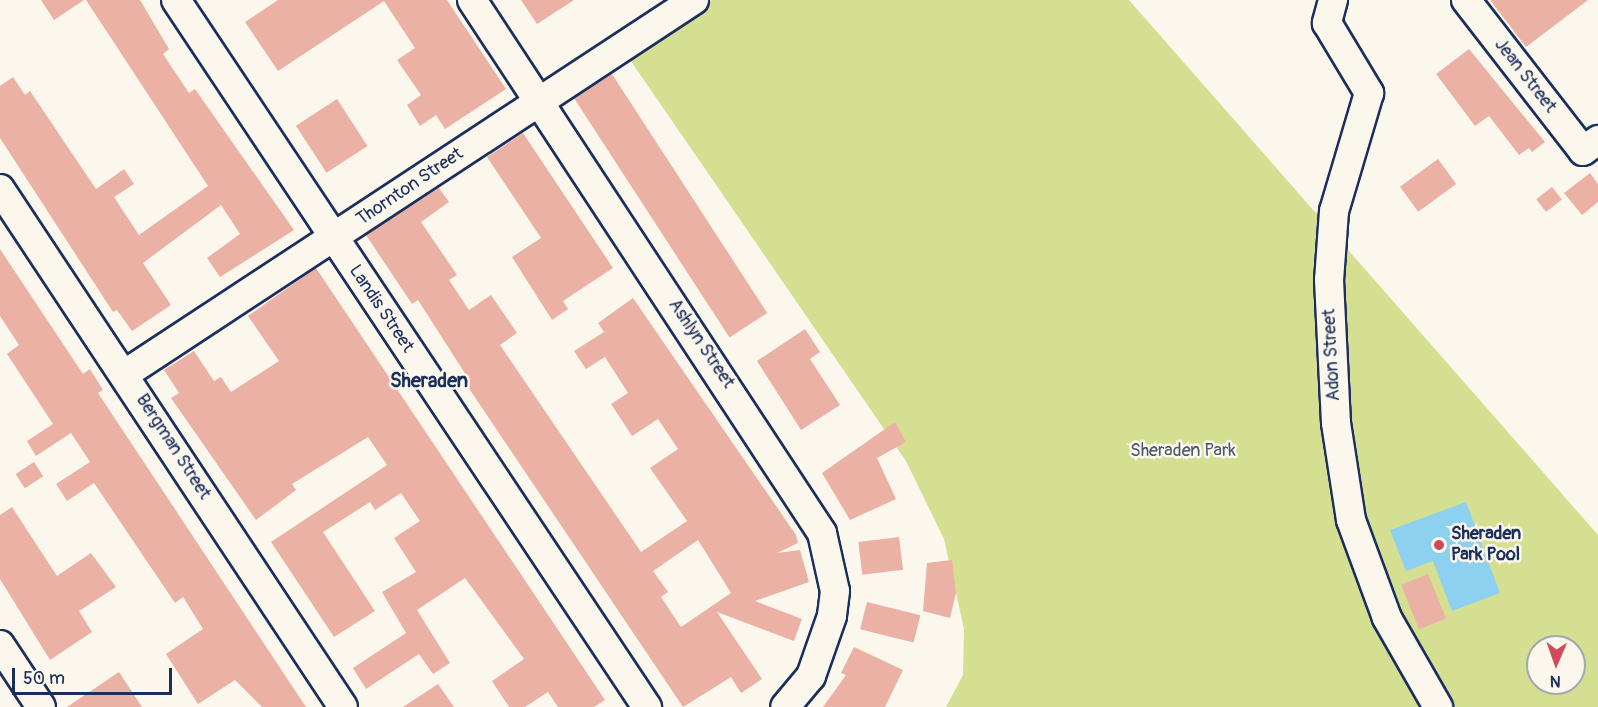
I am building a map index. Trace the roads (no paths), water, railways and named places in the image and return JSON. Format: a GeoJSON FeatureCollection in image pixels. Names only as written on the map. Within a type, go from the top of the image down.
{"type":"FeatureCollection","features":[{"type":"Feature","properties":{"kind":"street","name":"Landis Street"},"geometry":{"type":"LineString","coordinates":[[176,0],[647,707]]}},
{"type":"Feature","properties":{"kind":"street","name":"Ashlyn Street"},"geometry":{"type":"LineString","coordinates":[[472,0],[806,501],[828,550],[835,604],[828,636],[811,676],[785,707]]}},
{"type":"Feature","properties":{"kind":"street","name":"Thornton Street"},"geometry":{"type":"LineString","coordinates":[[125,374],[694,0]]}},
{"type":"Feature","properties":{"kind":"street","name":"Adon Street"},"geometry":{"type":"LineString","coordinates":[[1333,0],[1327,22],[1369,93],[1334,211],[1329,280],[1336,423],[1351,520],[1387,618],[1438,707]]}},
{"type":"Feature","properties":{"kind":"street","name":"Jean Street"},"geometry":{"type":"LineString","coordinates":[[1466,0],[1590,146]]}},
{"type":"Feature","properties":{"kind":"street","name":"Bergman Street"},"geometry":{"type":"LineString","coordinates":[[0,189],[125,374],[343,707]]}},
{"type":"Feature","properties":{"kind":"street"},"geometry":{"type":"LineString","coordinates":[[0,645],[41,707]]}},
{"type":"Feature","properties":{"kind":"water","name":"Sheraden Park Pool"},"geometry":{"type":"Polygon","coordinates":[[[1466,502],[1500,593],[1452,611],[1433,561],[1406,571],[1390,530],[1466,502]]]}},
{"type":"Feature","properties":{"kind":"place","name":"Sheraden Park Pool"},"geometry":{"type":"Point","coordinates":[1439,545]}},
{"type":"Feature","properties":{"kind":"district","name":"Sheraden"},"geometry":{"type":"Point","coordinates":[429,380]}},
{"type":"Feature","properties":{"kind":"park label","name":"Sheraden Park"},"geometry":{"type":"Point","coordinates":[1183,451]}}]}
